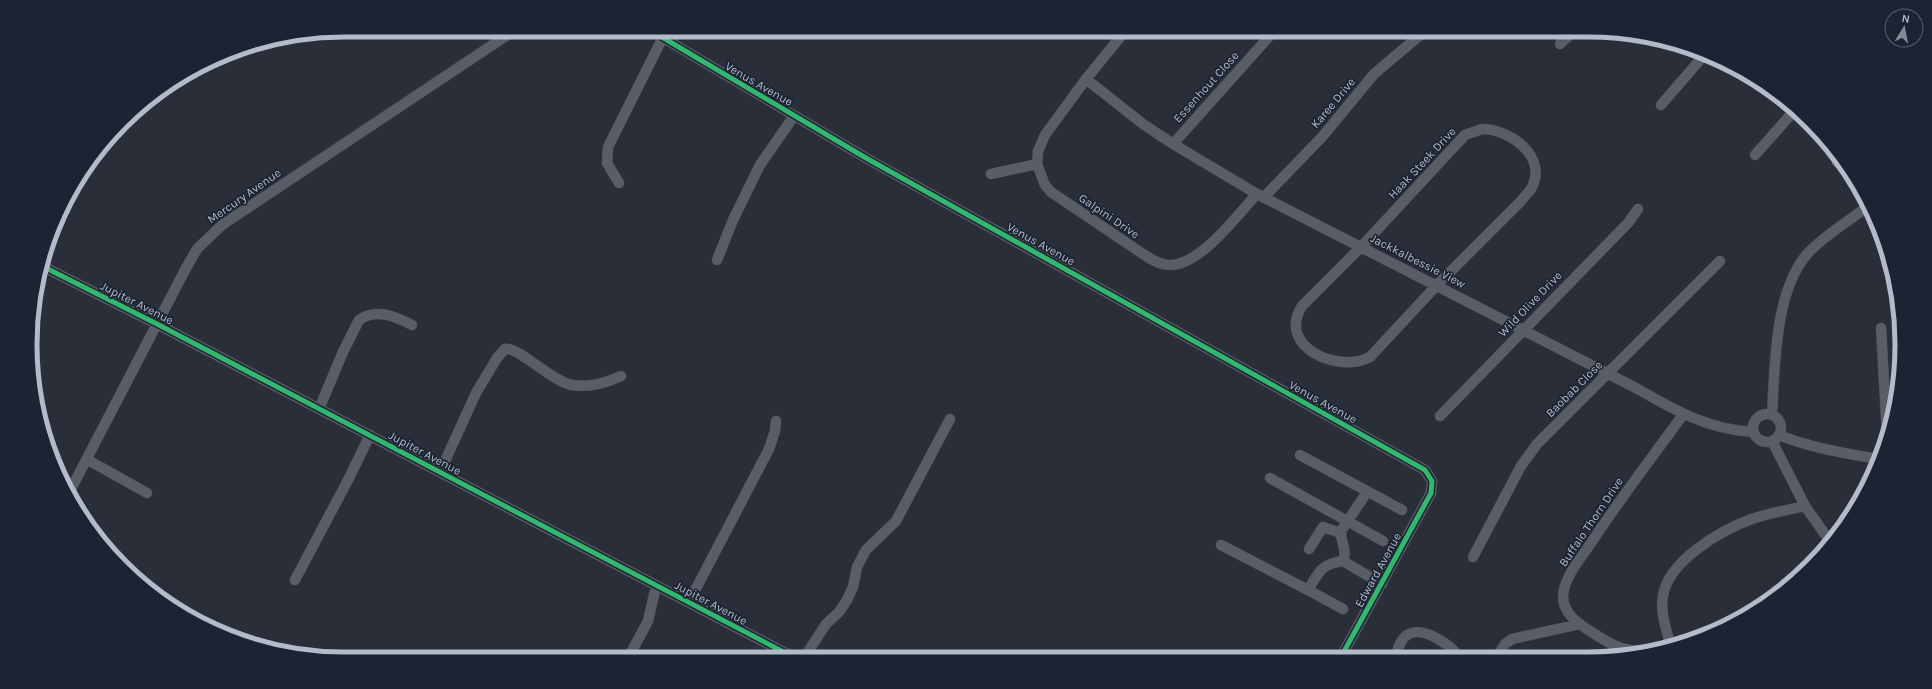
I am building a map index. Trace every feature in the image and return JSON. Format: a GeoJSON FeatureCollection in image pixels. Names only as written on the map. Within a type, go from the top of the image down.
{"type":"FeatureCollection","features":[{"type":"Feature","properties":{"kind":"street","name":"Mercury Avenue"},"geometry":{"type":"LineString","coordinates":[[72,487],[88,460],[197,249],[222,226],[505,37]]}},
{"type":"Feature","properties":{"kind":"street","name":"Venus Avenue"},"geometry":{"type":"LineString","coordinates":[[659,37],[872,162],[1425,470]]}},
{"type":"Feature","properties":{"kind":"street"},"geometry":{"type":"LineString","coordinates":[[991,174],[1037,164],[1038,151],[1045,136],[1086,79],[1120,37]]}},
{"type":"Feature","properties":{"kind":"street","name":"Essenhout Close"},"geometry":{"type":"LineString","coordinates":[[1173,144],[1269,37]]}},
{"type":"Feature","properties":{"kind":"street","name":"Karee Drive"},"geometry":{"type":"LineString","coordinates":[[1260,195],[1322,136],[1374,74],[1418,37]]}},
{"type":"Feature","properties":{"kind":"street"},"geometry":{"type":"LineString","coordinates":[[1560,44],[1568,37]]}},
{"type":"Feature","properties":{"kind":"street"},"geometry":{"type":"LineString","coordinates":[[619,183],[607,163],[608,147],[662,39]]}},
{"type":"Feature","properties":{"kind":"street"},"geometry":{"type":"LineString","coordinates":[[1661,105],[1701,59]]}},
{"type":"Feature","properties":{"kind":"street","name":"Jackkalbessie View"},"geometry":{"type":"LineString","coordinates":[[1086,79],[1143,124],[1173,144],[1260,195],[1608,373],[1683,415],[1722,428],[1754,432]]}},
{"type":"Feature","properties":{"kind":"street"},"geometry":{"type":"LineString","coordinates":[[1755,155],[1791,114]]}},
{"type":"Feature","properties":{"kind":"street"},"geometry":{"type":"LineString","coordinates":[[717,260],[733,220],[760,165],[794,116]]}},
{"type":"Feature","properties":{"kind":"street","name":"Haak Steek Drive"},"geometry":{"type":"LineString","coordinates":[[1489,129],[1509,136],[1525,148],[1532,161],[1535,174],[1531,189],[1370,357],[1358,362],[1347,362],[1320,356],[1302,344],[1298,338],[1295,326],[1298,313],[1302,306],[1362,246],[1465,135],[1474,131],[1489,129]]}},
{"type":"Feature","properties":{"kind":"street","name":"Galpini Drive"},"geometry":{"type":"LineString","coordinates":[[1037,164],[1045,185],[1051,192],[1140,252],[1163,264],[1180,263],[1200,253],[1260,195]]}},
{"type":"Feature","properties":{"kind":"street","name":"Wild Olive Drive"},"geometry":{"type":"LineString","coordinates":[[1440,416],[1628,223],[1638,209]]}},
{"type":"Feature","properties":{"kind":"street"},"geometry":{"type":"LineString","coordinates":[[1772,415],[1777,333],[1796,270],[1818,244],[1864,209]]}},
{"type":"Feature","properties":{"kind":"street","name":"Baobab Close"},"geometry":{"type":"LineString","coordinates":[[1473,557],[1529,453],[1720,261]]}},
{"type":"Feature","properties":{"kind":"street","name":"Jupiter Avenue"},"geometry":{"type":"LineString","coordinates":[[46,268],[157,324],[689,602],[773,652]]}},
{"type":"Feature","properties":{"kind":"street"},"geometry":{"type":"LineString","coordinates":[[319,409],[345,346],[358,320],[374,314],[384,314],[412,325]]}},
{"type":"Feature","properties":{"kind":"street"},"geometry":{"type":"LineString","coordinates":[[1881,328],[1886,419]]}},
{"type":"Feature","properties":{"kind":"street"},"geometry":{"type":"LineString","coordinates":[[440,472],[476,393],[497,358],[505,349],[515,351],[555,379],[572,385],[597,384],[621,376]]}},
{"type":"Feature","properties":{"kind":"street"},"geometry":{"type":"LineString","coordinates":[[1827,537],[1805,506],[1775,438],[1781,424],[1772,415],[1764,414],[1756,419],[1754,423],[1754,432],[1759,439],[1775,438],[1873,458]]}},
{"type":"Feature","properties":{"kind":"street","name":"Buffalo Thorn Drive"},"geometry":{"type":"LineString","coordinates":[[1625,649],[1620,648],[1572,618],[1566,609],[1563,597],[1570,576],[1609,515],[1683,415]]}},
{"type":"Feature","properties":{"kind":"street"},"geometry":{"type":"LineString","coordinates":[[808,652],[826,624],[839,612],[850,596],[857,567],[866,550],[896,521],[950,419]]}},
{"type":"Feature","properties":{"kind":"street"},"geometry":{"type":"LineString","coordinates":[[689,602],[769,449],[775,432],[776,421]]}},
{"type":"Feature","properties":{"kind":"street"},"geometry":{"type":"LineString","coordinates":[[295,580],[370,435]]}},
{"type":"Feature","properties":{"kind":"street"},"geometry":{"type":"LineString","coordinates":[[1300,455],[1402,510]]}},
{"type":"Feature","properties":{"kind":"street"},"geometry":{"type":"LineString","coordinates":[[88,460],[147,492]]}},
{"type":"Feature","properties":{"kind":"street","name":"Edward Avenue"},"geometry":{"type":"LineString","coordinates":[[1344,652],[1432,493],[1432,481],[1425,470]]}},
{"type":"Feature","properties":{"kind":"street"},"geometry":{"type":"LineString","coordinates":[[1270,478],[1383,541]]}},
{"type":"Feature","properties":{"kind":"street"},"geometry":{"type":"LineString","coordinates":[[1343,561],[1346,552],[1341,533],[1367,492]]}},
{"type":"Feature","properties":{"kind":"street"},"geometry":{"type":"LineString","coordinates":[[1669,641],[1662,612],[1663,596],[1672,574],[1682,563],[1714,538],[1743,523],[1770,514],[1805,506]]}},
{"type":"Feature","properties":{"kind":"street"},"geometry":{"type":"LineString","coordinates":[[1309,549],[1322,527],[1341,533]]}},
{"type":"Feature","properties":{"kind":"street"},"geometry":{"type":"LineString","coordinates":[[1221,545],[1343,609]]}},
{"type":"Feature","properties":{"kind":"street"},"geometry":{"type":"LineString","coordinates":[[1308,590],[1324,566],[1343,561],[1382,584]]}},
{"type":"Feature","properties":{"kind":"street"},"geometry":{"type":"LineString","coordinates":[[631,652],[648,620],[656,586]]}},
{"type":"Feature","properties":{"kind":"street"},"geometry":{"type":"LineString","coordinates":[[1500,652],[1505,644],[1512,639],[1580,624]]}},
{"type":"Feature","properties":{"kind":"street"},"geometry":{"type":"LineString","coordinates":[[1398,652],[1398,647],[1405,637],[1418,631],[1427,633],[1434,637],[1453,652]]}},
{"type":"Feature","properties":{"kind":"cycle path"},"geometry":{"type":"LineString","coordinates":[[662,37],[866,158],[1425,470],[1432,481],[1431,493],[1344,652]]}},
{"type":"Feature","properties":{"kind":"cycle path"},"geometry":{"type":"LineString","coordinates":[[46,268],[157,324],[784,652]]}}]}
